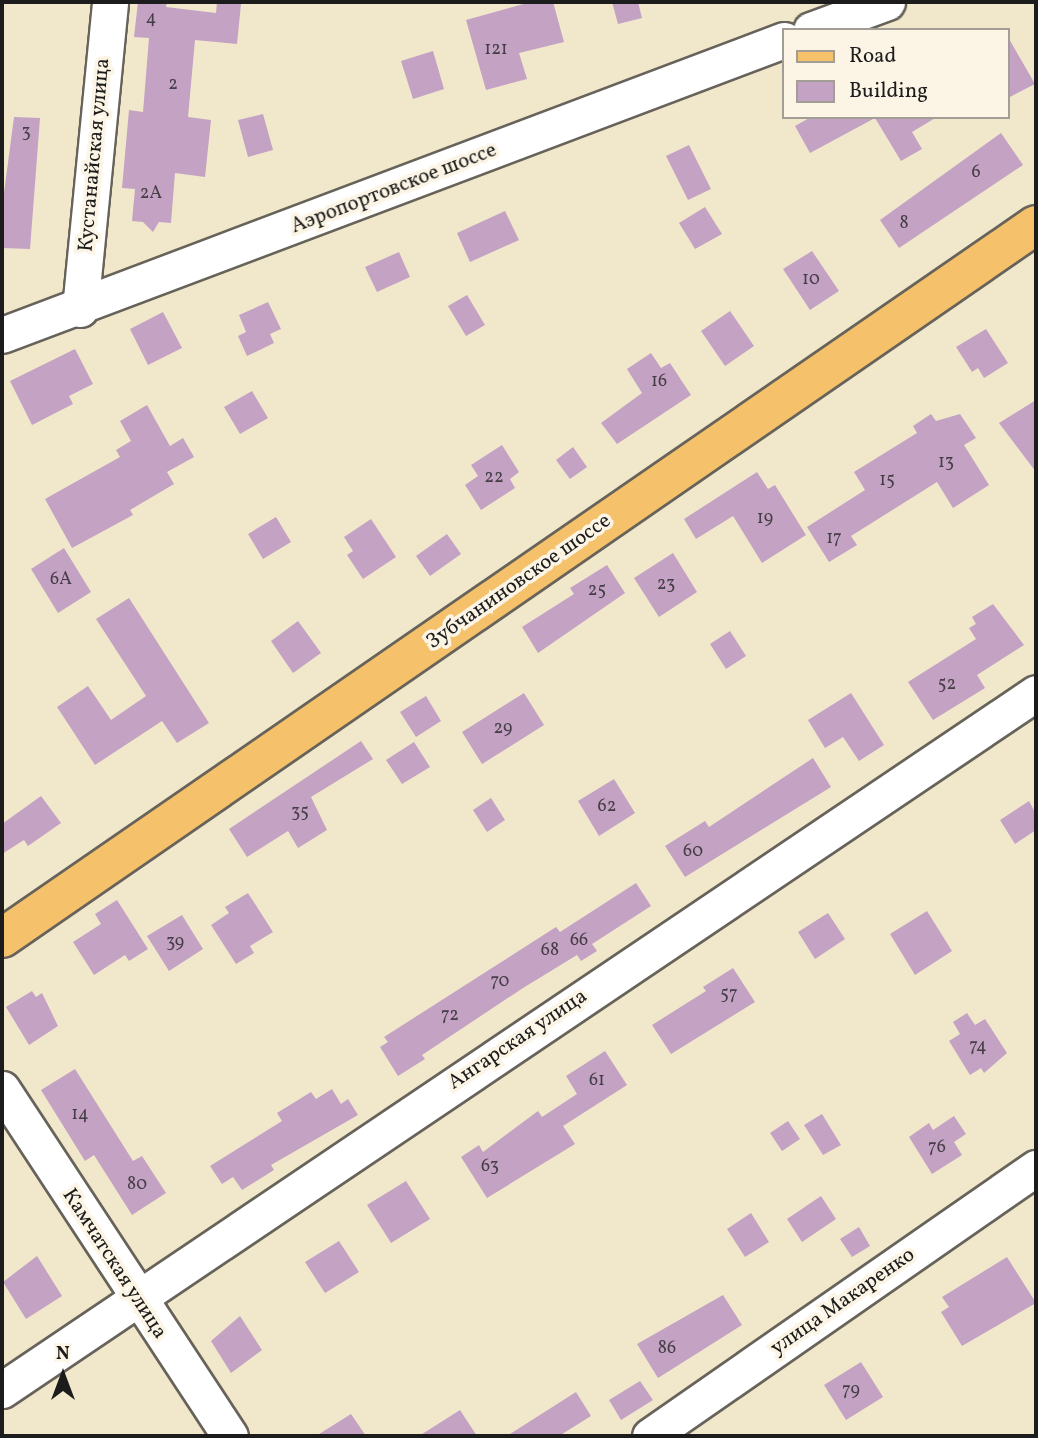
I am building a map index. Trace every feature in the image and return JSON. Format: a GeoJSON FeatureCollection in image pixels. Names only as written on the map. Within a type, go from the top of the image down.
{"type":"FeatureCollection","features":[{"type":"Feature","properties":{"kind":"main road","name":"Зубчаниновское шоссе"},"geometry":{"type":"LineString","coordinates":[[2,939],[1036,225]]}},
{"type":"Feature","properties":{"kind":"street","name":"Кустанайская улица"},"geometry":{"type":"LineString","coordinates":[[80,309],[110,2]]}},
{"type":"Feature","properties":{"kind":"street"},"geometry":{"type":"LineString","coordinates":[[815,20],[887,2]]}},
{"type":"Feature","properties":{"kind":"street","name":"Аэропортовское шоссе"},"geometry":{"type":"LineString","coordinates":[[2,335],[80,309],[782,41]]}},
{"type":"Feature","properties":{"kind":"street","name":"Ангарская улица"},"geometry":{"type":"LineString","coordinates":[[2,1390],[134,1297],[1036,693]]}},
{"type":"Feature","properties":{"kind":"street","name":"Камчатская улица"},"geometry":{"type":"LineString","coordinates":[[2,1089],[134,1297],[230,1436]]}},
{"type":"Feature","properties":{"kind":"street","name":"улица Макаренко"},"geometry":{"type":"LineString","coordinates":[[650,1436],[1036,1168]]}},
{"type":"Feature","properties":{"kind":"building"},"geometry":{"type":"Polygon","coordinates":[[[138,2],[167,2],[166,7],[216,13],[217,2],[241,4],[237,44],[195,40],[188,117],[211,120],[205,177],[175,173],[171,223],[159,222],[153,232],[143,222],[132,221],[135,189],[122,188],[129,110],[143,112],[149,38],[134,37],[138,2]]]}},
{"type":"Feature","properties":{"kind":"building"},"geometry":{"type":"Polygon","coordinates":[[[531,2],[553,2],[564,42],[519,53],[527,79],[486,90],[466,20],[531,2]]]}},
{"type":"Feature","properties":{"kind":"building"},"geometry":{"type":"Polygon","coordinates":[[[612,2],[638,2],[642,18],[618,24],[612,2]]]}},
{"type":"Feature","properties":{"kind":"building"},"geometry":{"type":"Polygon","coordinates":[[[1010,40],[1035,84],[1010,97],[1010,40]]]}},
{"type":"Feature","properties":{"kind":"building"},"geometry":{"type":"Polygon","coordinates":[[[433,51],[444,89],[413,99],[401,61],[433,51]]]}},
{"type":"Feature","properties":{"kind":"building"},"geometry":{"type":"Polygon","coordinates":[[[263,114],[273,150],[248,157],[238,120],[263,114]]]}},
{"type":"Feature","properties":{"kind":"building"},"geometry":{"type":"Polygon","coordinates":[[[14,117],[40,118],[30,249],[2,248],[2,208],[14,117]]]}},
{"type":"Feature","properties":{"kind":"building"},"geometry":{"type":"Polygon","coordinates":[[[807,119],[873,119],[810,153],[795,126],[807,119]]]}},
{"type":"Feature","properties":{"kind":"building"},"geometry":{"type":"Polygon","coordinates":[[[876,119],[934,119],[912,132],[922,149],[901,161],[876,119]]]}},
{"type":"Feature","properties":{"kind":"building"},"geometry":{"type":"Polygon","coordinates":[[[1001,133],[1023,165],[899,248],[880,220],[1001,133]]]}},
{"type":"Feature","properties":{"kind":"building"},"geometry":{"type":"Polygon","coordinates":[[[689,145],[711,189],[688,200],[666,156],[689,145]]]}},
{"type":"Feature","properties":{"kind":"building"},"geometry":{"type":"Polygon","coordinates":[[[705,207],[722,234],[695,249],[679,223],[705,207]]]}},
{"type":"Feature","properties":{"kind":"building"},"geometry":{"type":"Polygon","coordinates":[[[505,211],[519,240],[470,262],[457,233],[505,211]]]}},
{"type":"Feature","properties":{"kind":"building"},"geometry":{"type":"Polygon","coordinates":[[[812,251],[839,291],[810,310],[783,269],[812,251]]]}},
{"type":"Feature","properties":{"kind":"building"},"geometry":{"type":"Polygon","coordinates":[[[399,252],[410,277],[377,292],[365,267],[399,252]]]}},
{"type":"Feature","properties":{"kind":"building"},"geometry":{"type":"Polygon","coordinates":[[[467,295],[485,325],[466,336],[448,306],[467,295]]]}},
{"type":"Feature","properties":{"kind":"building"},"geometry":{"type":"Polygon","coordinates":[[[268,302],[281,329],[270,334],[274,343],[247,356],[238,336],[246,332],[239,315],[268,302]]]}},
{"type":"Feature","properties":{"kind":"building"},"geometry":{"type":"Polygon","coordinates":[[[730,311],[754,346],[725,366],[701,331],[730,311]]]}},
{"type":"Feature","properties":{"kind":"building"},"geometry":{"type":"Polygon","coordinates":[[[163,312],[182,348],[148,365],[130,329],[163,312]]]}},
{"type":"Feature","properties":{"kind":"building"},"geometry":{"type":"Polygon","coordinates":[[[986,329],[1008,363],[984,378],[978,368],[972,372],[956,347],[986,329]]]}},
{"type":"Feature","properties":{"kind":"building"},"geometry":{"type":"Polygon","coordinates":[[[75,349],[93,384],[69,396],[73,404],[32,425],[10,381],[75,349]]]}},
{"type":"Feature","properties":{"kind":"building"},"geometry":{"type":"Polygon","coordinates":[[[651,353],[661,368],[670,363],[691,395],[617,444],[601,423],[642,393],[627,369],[651,353]]]}},
{"type":"Feature","properties":{"kind":"building"},"geometry":{"type":"Polygon","coordinates":[[[252,391],[268,418],[240,434],[224,407],[252,391]]]}},
{"type":"Feature","properties":{"kind":"building"},"geometry":{"type":"Polygon","coordinates":[[[1036,400],[1036,472],[999,423],[1036,400]]]}},
{"type":"Feature","properties":{"kind":"building"},"geometry":{"type":"Polygon","coordinates":[[[147,405],[170,446],[183,438],[194,457],[167,472],[174,484],[130,510],[133,515],[72,548],[45,499],[120,457],[116,450],[131,441],[120,421],[147,405]]]}},
{"type":"Feature","properties":{"kind":"building"},"geometry":{"type":"Polygon","coordinates":[[[931,414],[936,421],[960,414],[976,438],[964,445],[989,485],[953,508],[937,482],[851,536],[857,545],[829,562],[807,527],[865,490],[854,472],[917,433],[913,426],[931,414]]]}},
{"type":"Feature","properties":{"kind":"building"},"geometry":{"type":"Polygon","coordinates":[[[502,445],[519,472],[510,479],[515,488],[481,510],[465,485],[478,476],[471,465],[502,445]]]}},
{"type":"Feature","properties":{"kind":"building"},"geometry":{"type":"Polygon","coordinates":[[[573,447],[587,467],[570,479],[556,460],[573,447]]]}},
{"type":"Feature","properties":{"kind":"building"},"geometry":{"type":"Polygon","coordinates":[[[757,472],[768,489],[775,485],[806,535],[762,563],[733,516],[696,539],[684,519],[757,472]]]}},
{"type":"Feature","properties":{"kind":"building"},"geometry":{"type":"Polygon","coordinates":[[[276,517],[291,542],[263,559],[248,534],[276,517]]]}},
{"type":"Feature","properties":{"kind":"building"},"geometry":{"type":"Polygon","coordinates":[[[371,519],[396,557],[363,579],[347,555],[353,551],[344,537],[371,519]]]}},
{"type":"Feature","properties":{"kind":"building"},"geometry":{"type":"Polygon","coordinates":[[[447,534],[461,554],[430,576],[416,556],[447,534]]]}},
{"type":"Feature","properties":{"kind":"building"},"geometry":{"type":"Polygon","coordinates":[[[64,548],[91,592],[58,613],[31,569],[64,548]]]}},
{"type":"Feature","properties":{"kind":"building"},"geometry":{"type":"Polygon","coordinates":[[[673,553],[697,592],[659,617],[634,578],[673,553]]]}},
{"type":"Feature","properties":{"kind":"building"},"geometry":{"type":"Polygon","coordinates":[[[607,565],[625,593],[538,653],[522,627],[574,594],[570,588],[607,565]]]}},
{"type":"Feature","properties":{"kind":"building"},"geometry":{"type":"Polygon","coordinates":[[[129,598],[209,723],[177,743],[162,721],[95,765],[57,707],[88,686],[111,720],[146,696],[96,619],[129,598]]]}},
{"type":"Feature","properties":{"kind":"building"},"geometry":{"type":"Polygon","coordinates":[[[993,604],[1024,645],[977,675],[985,688],[933,720],[908,682],[976,639],[969,628],[976,624],[972,617],[993,604]]]}},
{"type":"Feature","properties":{"kind":"building"},"geometry":{"type":"Polygon","coordinates":[[[298,621],[321,653],[293,673],[271,641],[298,621]]]}},
{"type":"Feature","properties":{"kind":"building"},"geometry":{"type":"Polygon","coordinates":[[[730,631],[746,656],[726,669],[710,644],[730,631]]]}},
{"type":"Feature","properties":{"kind":"building"},"geometry":{"type":"Polygon","coordinates":[[[524,693],[544,725],[482,764],[462,732],[524,693]]]}},
{"type":"Feature","properties":{"kind":"building"},"geometry":{"type":"Polygon","coordinates":[[[851,693],[884,745],[859,761],[843,737],[825,748],[808,720],[851,693]]]}},
{"type":"Feature","properties":{"kind":"building"},"geometry":{"type":"Polygon","coordinates":[[[426,696],[441,721],[416,737],[400,712],[426,696]]]}},
{"type":"Feature","properties":{"kind":"building"},"geometry":{"type":"Polygon","coordinates":[[[361,741],[373,759],[311,797],[327,830],[298,848],[288,831],[247,857],[229,829],[361,741]]]}},
{"type":"Feature","properties":{"kind":"building"},"geometry":{"type":"Polygon","coordinates":[[[414,742],[430,767],[402,784],[386,760],[414,742]]]}},
{"type":"Feature","properties":{"kind":"building"},"geometry":{"type":"Polygon","coordinates":[[[813,758],[831,787],[685,877],[665,846],[705,821],[709,827],[813,758]]]}},
{"type":"Feature","properties":{"kind":"building"},"geometry":{"type":"Polygon","coordinates":[[[614,779],[635,813],[599,836],[578,801],[614,779]]]}},
{"type":"Feature","properties":{"kind":"building"},"geometry":{"type":"Polygon","coordinates":[[[41,796],[61,823],[28,846],[24,840],[2,854],[2,824],[41,796]]]}},
{"type":"Feature","properties":{"kind":"building"},"geometry":{"type":"Polygon","coordinates":[[[491,798],[505,820],[487,832],[473,810],[491,798]]]}},
{"type":"Feature","properties":{"kind":"building"},"geometry":{"type":"Polygon","coordinates":[[[1029,801],[1036,814],[1036,830],[1015,844],[1000,820],[1029,801]]]}},
{"type":"Feature","properties":{"kind":"building"},"geometry":{"type":"Polygon","coordinates":[[[636,883],[651,906],[592,944],[597,951],[581,961],[577,955],[523,988],[422,1055],[425,1059],[398,1076],[380,1047],[388,1042],[384,1037],[556,927],[560,932],[636,883]]]}},
{"type":"Feature","properties":{"kind":"building"},"geometry":{"type":"Polygon","coordinates":[[[248,893],[273,932],[250,946],[254,953],[236,964],[211,925],[229,913],[225,907],[248,893]]]}},
{"type":"Feature","properties":{"kind":"building"},"geometry":{"type":"Polygon","coordinates":[[[117,900],[148,949],[129,961],[125,955],[94,975],[73,942],[101,924],[95,914],[117,900]]]}},
{"type":"Feature","properties":{"kind":"building"},"geometry":{"type":"Polygon","coordinates":[[[927,911],[952,951],[915,975],[890,934],[927,911]]]}},
{"type":"Feature","properties":{"kind":"building"},"geometry":{"type":"Polygon","coordinates":[[[828,913],[845,939],[815,959],[798,932],[828,913]]]}},
{"type":"Feature","properties":{"kind":"building"},"geometry":{"type":"Polygon","coordinates":[[[182,915],[203,949],[169,971],[147,936],[182,915]]]}},
{"type":"Feature","properties":{"kind":"building"},"geometry":{"type":"Polygon","coordinates":[[[733,968],[755,1002],[671,1054],[652,1025],[706,991],[703,987],[733,968]]]}},
{"type":"Feature","properties":{"kind":"building"},"geometry":{"type":"Polygon","coordinates":[[[32,991],[36,997],[42,993],[58,1026],[29,1045],[6,1007],[32,991]]]}},
{"type":"Feature","properties":{"kind":"building"},"geometry":{"type":"Polygon","coordinates":[[[967,1013],[975,1025],[985,1019],[1007,1053],[984,1073],[981,1068],[970,1075],[949,1041],[960,1034],[953,1022],[967,1013]]]}},
{"type":"Feature","properties":{"kind":"building"},"geometry":{"type":"Polygon","coordinates":[[[605,1051],[627,1085],[563,1126],[575,1144],[487,1198],[461,1157],[479,1145],[483,1152],[538,1111],[542,1117],[577,1094],[566,1076],[605,1051]]]}},
{"type":"Feature","properties":{"kind":"building"},"geometry":{"type":"Polygon","coordinates":[[[75,1069],[133,1161],[142,1156],[166,1193],[132,1215],[94,1155],[85,1161],[41,1090],[75,1069]]]}},
{"type":"Feature","properties":{"kind":"building"},"geometry":{"type":"Polygon","coordinates":[[[332,1089],[341,1104],[348,1099],[358,1115],[271,1165],[274,1170],[242,1190],[233,1177],[222,1184],[210,1166],[282,1121],[277,1113],[311,1092],[316,1099],[332,1089]]]}},
{"type":"Feature","properties":{"kind":"building"},"geometry":{"type":"Polygon","coordinates":[[[822,1114],[841,1145],[823,1155],[804,1125],[822,1114]]]}},
{"type":"Feature","properties":{"kind":"building"},"geometry":{"type":"Polygon","coordinates":[[[954,1116],[966,1134],[954,1142],[962,1155],[932,1174],[909,1137],[929,1123],[933,1130],[954,1116]]]}},
{"type":"Feature","properties":{"kind":"building"},"geometry":{"type":"Polygon","coordinates":[[[788,1121],[800,1139],[782,1151],[770,1133],[788,1121]]]}},
{"type":"Feature","properties":{"kind":"building"},"geometry":{"type":"Polygon","coordinates":[[[406,1181],[430,1219],[391,1243],[367,1205],[406,1181]]]}},
{"type":"Feature","properties":{"kind":"building"},"geometry":{"type":"Polygon","coordinates":[[[821,1196],[836,1219],[802,1242],[787,1219],[821,1196]]]}},
{"type":"Feature","properties":{"kind":"building"},"geometry":{"type":"Polygon","coordinates":[[[751,1213],[769,1242],[745,1257],[727,1229],[751,1213]]]}},
{"type":"Feature","properties":{"kind":"building"},"geometry":{"type":"Polygon","coordinates":[[[859,1227],[870,1246],[852,1257],[840,1239],[859,1227]]]}},
{"type":"Feature","properties":{"kind":"building"},"geometry":{"type":"Polygon","coordinates":[[[339,1241],[359,1272],[325,1293],[305,1262],[339,1241]]]}},
{"type":"Feature","properties":{"kind":"building"},"geometry":{"type":"Polygon","coordinates":[[[37,1256],[62,1296],[26,1319],[3,1282],[37,1256]]]}},
{"type":"Feature","properties":{"kind":"building"},"geometry":{"type":"Polygon","coordinates":[[[1007,1257],[1036,1303],[962,1346],[941,1312],[949,1307],[942,1297],[1007,1257]]]}},
{"type":"Feature","properties":{"kind":"building"},"geometry":{"type":"Polygon","coordinates":[[[723,1295],[742,1325],[658,1378],[637,1344],[723,1295]]]}},
{"type":"Feature","properties":{"kind":"building"},"geometry":{"type":"Polygon","coordinates":[[[240,1316],[262,1350],[231,1373],[211,1341],[240,1316]]]}},
{"type":"Feature","properties":{"kind":"building"},"geometry":{"type":"Polygon","coordinates":[[[861,1362],[883,1397],[846,1420],[824,1385],[861,1362]]]}},
{"type":"Feature","properties":{"kind":"building"},"geometry":{"type":"Polygon","coordinates":[[[640,1381],[653,1400],[621,1420],[609,1400],[640,1381]]]}},
{"type":"Feature","properties":{"kind":"building"},"geometry":{"type":"Polygon","coordinates":[[[576,1392],[591,1416],[559,1436],[507,1436],[576,1392]]]}},
{"type":"Feature","properties":{"kind":"building"},"geometry":{"type":"Polygon","coordinates":[[[460,1410],[477,1436],[419,1436],[460,1410]]]}},
{"type":"Feature","properties":{"kind":"building"},"geometry":{"type":"Polygon","coordinates":[[[351,1414],[366,1436],[316,1436],[351,1414]]]}}]}
